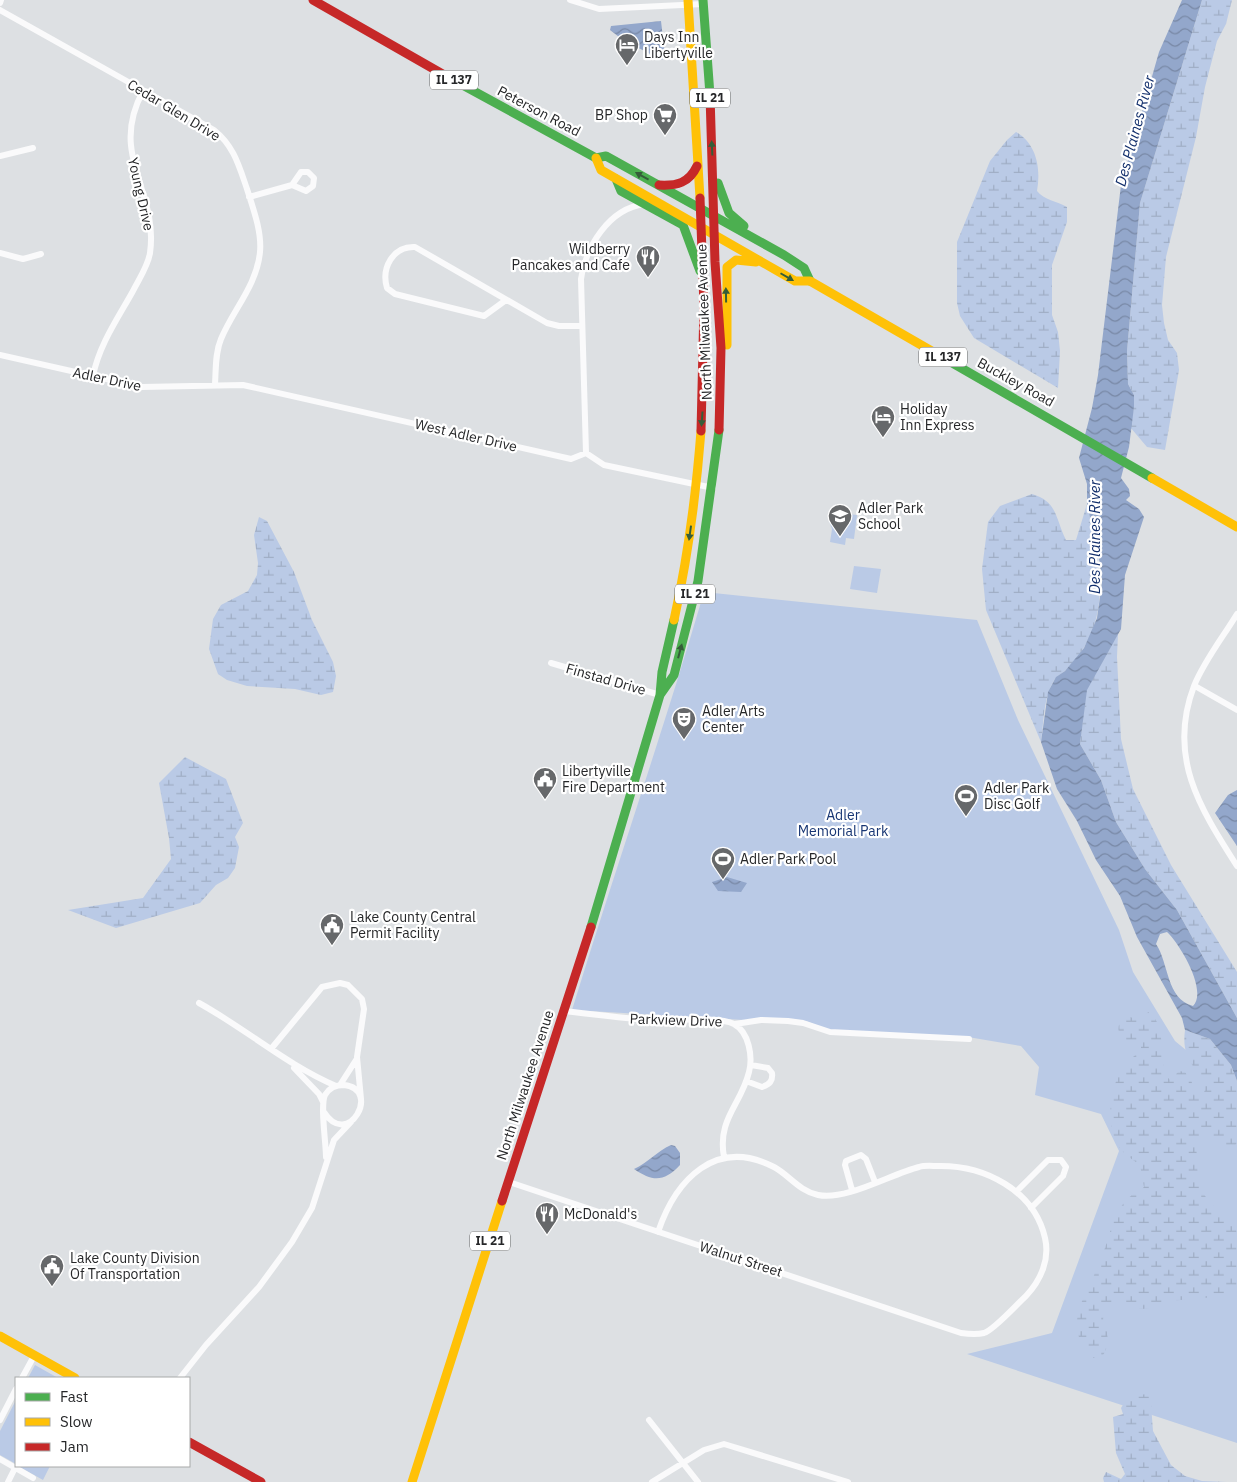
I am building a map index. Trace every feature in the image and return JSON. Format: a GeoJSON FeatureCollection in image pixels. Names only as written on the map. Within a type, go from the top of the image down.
{"type":"FeatureCollection","features":[{"type":"Feature","properties":{"kind":"main road","name":"Peterson Road"},"geometry":{"type":"LineString","coordinates":[[313,0],[534,126],[596,158],[606,156],[784,255],[804,268],[810,281]]}},
{"type":"Feature","properties":{"kind":"main road","name":"North Milwaukee Avenue"},"geometry":{"type":"LineString","coordinates":[[660,695],[674,675],[692,607],[713,488],[719,429],[721,360],[714,217],[714,169],[703,2]]}},
{"type":"Feature","properties":{"kind":"main road","name":"North Milwaukee Avenue"},"geometry":{"type":"LineString","coordinates":[[412,1482],[617,844],[660,695],[662,672],[684,570],[697,485],[703,409],[703,273],[688,3]]}},
{"type":"Feature","properties":{"kind":"main road","name":"Peterson Road"},"geometry":{"type":"LineString","coordinates":[[596,158],[601,170],[700,226]]}},
{"type":"Feature","properties":{"kind":"main road"},"geometry":{"type":"LineString","coordinates":[[658,185],[678,186],[686,183],[693,175],[698,163]]}},
{"type":"Feature","properties":{"kind":"main road"},"geometry":{"type":"LineString","coordinates":[[714,169],[725,209],[730,217],[780,246],[784,255]]}},
{"type":"Feature","properties":{"kind":"main road"},"geometry":{"type":"LineString","coordinates":[[616,178],[624,192],[683,225],[688,235],[698,270],[703,273]]}},
{"type":"Feature","properties":{"kind":"main road","name":"Buckley Road"},"geometry":{"type":"LineString","coordinates":[[700,226],[794,281],[810,281],[1132,464],[1237,527]]}},
{"type":"Feature","properties":{"kind":"main road"},"geometry":{"type":"LineString","coordinates":[[721,360],[727,344],[726,274],[729,263],[741,259],[771,268]]}},
{"type":"Feature","properties":{"kind":"main road"},"geometry":{"type":"LineString","coordinates":[[0,1336],[73,1377]]}},
{"type":"Feature","properties":{"kind":"main road"},"geometry":{"type":"LineString","coordinates":[[190,1443],[261,1482]]}},
{"type":"Feature","properties":{"kind":"street"},"geometry":{"type":"LineString","coordinates":[[570,0],[599,9],[661,3],[703,2]]}},
{"type":"Feature","properties":{"kind":"street"},"geometry":{"type":"LineString","coordinates":[[618,0],[618,8]]}},
{"type":"Feature","properties":{"kind":"street","name":"Cedar Glen Drive"},"geometry":{"type":"LineString","coordinates":[[0,10],[222,137],[236,156],[250,197],[260,243],[258,266],[253,280],[221,339],[216,360],[215,384]]}},
{"type":"Feature","properties":{"kind":"street","name":"Young Drive"},"geometry":{"type":"LineString","coordinates":[[93,376],[101,348],[150,255],[151,227],[129,138],[134,111],[144,91]]}},
{"type":"Feature","properties":{"kind":"street"},"geometry":{"type":"LineString","coordinates":[[0,156],[33,148]]}},
{"type":"Feature","properties":{"kind":"street"},"geometry":{"type":"LineString","coordinates":[[250,197],[292,186]]}},
{"type":"Feature","properties":{"kind":"street"},"geometry":{"type":"LineString","coordinates":[[623,210],[624,192]]}},
{"type":"Feature","properties":{"kind":"street"},"geometry":{"type":"LineString","coordinates":[[644,204],[623,210],[606,225],[583,267],[582,326],[586,453],[604,465],[713,488]]}},
{"type":"Feature","properties":{"kind":"street"},"geometry":{"type":"LineString","coordinates":[[506,300],[484,316],[395,294],[387,288],[385,270],[398,250],[407,246],[415,247],[547,323],[559,326],[582,326]]}},
{"type":"Feature","properties":{"kind":"street"},"geometry":{"type":"LineString","coordinates":[[0,253],[23,259],[41,254]]}},
{"type":"Feature","properties":{"kind":"street","name":"Adler Drive"},"geometry":{"type":"LineString","coordinates":[[0,355],[142,387],[215,384]]}},
{"type":"Feature","properties":{"kind":"street","name":"West Adler Drive"},"geometry":{"type":"LineString","coordinates":[[215,384],[243,385],[571,459],[586,453]]}},
{"type":"Feature","properties":{"kind":"street"},"geometry":{"type":"LineString","coordinates":[[1237,614],[1194,686],[1186,713],[1183,739],[1186,763],[1196,796],[1237,866]]}},
{"type":"Feature","properties":{"kind":"street","name":"Finstad Drive"},"geometry":{"type":"LineString","coordinates":[[551,663],[660,695]]}},
{"type":"Feature","properties":{"kind":"street"},"geometry":{"type":"LineString","coordinates":[[1194,686],[1237,710]]}},
{"type":"Feature","properties":{"kind":"street"},"geometry":{"type":"LineString","coordinates":[[271,1049],[322,987],[340,983],[356,991],[364,1009],[357,1056],[351,1071],[338,1086],[326,1094],[323,1102]]}},
{"type":"Feature","properties":{"kind":"street"},"geometry":{"type":"LineString","coordinates":[[199,1004],[226,1018],[314,1077],[338,1086],[354,1089],[361,1099]]}},
{"type":"Feature","properties":{"kind":"street","name":"Parkview Drive"},"geometry":{"type":"LineString","coordinates":[[563,1011],[616,1017],[712,1020],[735,1024],[747,1040],[752,1058],[746,1081],[723,1129],[721,1144],[724,1157]]}},
{"type":"Feature","properties":{"kind":"street"},"geometry":{"type":"LineString","coordinates":[[735,1024],[761,1020],[788,1021],[803,1023],[830,1032],[969,1039]]}},
{"type":"Feature","properties":{"kind":"street"},"geometry":{"type":"LineString","coordinates":[[181,1377],[206,1345],[264,1280],[292,1242],[312,1208],[334,1140],[360,1112],[361,1099],[357,1056]]}},
{"type":"Feature","properties":{"kind":"street"},"geometry":{"type":"LineString","coordinates":[[282,1057],[307,1080],[323,1102],[326,1163]]}},
{"type":"Feature","properties":{"kind":"street"},"geometry":{"type":"LineString","coordinates":[[746,1081],[762,1087],[769,1084],[772,1079],[772,1073],[768,1068],[751,1065]]}},
{"type":"Feature","properties":{"kind":"street"},"geometry":{"type":"LineString","coordinates":[[324,1112],[332,1122],[339,1124],[351,1122]]}},
{"type":"Feature","properties":{"kind":"street"},"geometry":{"type":"LineString","coordinates":[[852,1190],[845,1165],[846,1161],[853,1157],[860,1155],[866,1158],[875,1182]]}},
{"type":"Feature","properties":{"kind":"street"},"geometry":{"type":"LineString","coordinates":[[658,1232],[671,1202],[690,1175],[706,1164],[724,1157],[751,1158],[762,1161],[781,1171],[796,1185],[816,1195],[832,1196],[921,1166],[952,1166],[986,1174],[1016,1192],[1031,1208],[1063,1176],[1066,1167],[1061,1160],[1048,1160],[1016,1192]]}},
{"type":"Feature","properties":{"kind":"street","name":"Walnut Street"},"geometry":{"type":"LineString","coordinates":[[509,1182],[961,1333],[973,1334],[985,1333],[994,1327],[1025,1296],[1043,1270],[1048,1256],[1046,1242],[1042,1226],[1031,1208]]}},
{"type":"Feature","properties":{"kind":"street"},"geometry":{"type":"LineString","coordinates":[[23,1377],[34,1356]]}},
{"type":"Feature","properties":{"kind":"street"},"geometry":{"type":"LineString","coordinates":[[0,1420],[15,1391]]}},
{"type":"Feature","properties":{"kind":"street"},"geometry":{"type":"LineString","coordinates":[[649,1420],[698,1482]]}},
{"type":"Feature","properties":{"kind":"street"},"geometry":{"type":"LineString","coordinates":[[652,1482],[704,1450],[724,1444],[844,1481]]}},
{"type":"Feature","properties":{"kind":"street"},"geometry":{"type":"LineString","coordinates":[[0,1459],[33,1478]]}},
{"type":"Feature","properties":{"kind":"street"},"geometry":{"type":"LineString","coordinates":[[8,1482],[15,1468]]}},
{"type":"Feature","properties":{"kind":"green space"},"geometry":{"type":"Polygon","coordinates":[[[1202,0],[1232,0],[1226,24],[1217,41],[1205,87],[1196,137],[1166,257],[1162,305],[1164,323],[1168,340],[1177,353],[1179,370],[1165,450],[1147,447],[1130,427],[1134,395],[1128,384],[1127,351],[1140,203],[1202,0]]]}},
{"type":"Feature","properties":{"kind":"green space"},"geometry":{"type":"Polygon","coordinates":[[[1016,132],[1029,143],[1036,158],[1038,166],[1037,191],[1067,207],[1067,222],[1052,265],[1052,315],[1058,332],[1060,351],[1058,388],[974,338],[960,316],[957,303],[957,242],[990,161],[1016,132]]]}},
{"type":"Feature","properties":{"kind":"green space"},"geometry":{"type":"Polygon","coordinates":[[[1032,494],[1047,501],[1051,506],[1066,540],[1076,540],[1087,504],[1095,540],[1100,577],[1100,596],[1092,632],[1077,657],[1056,678],[1051,686],[1046,702],[1041,742],[986,610],[982,569],[988,522],[1000,506],[1032,494]]]}},
{"type":"Feature","properties":{"kind":"green space"},"geometry":{"type":"Polygon","coordinates":[[[839,513],[857,515],[854,539],[846,538],[845,545],[830,542],[832,529],[829,521],[839,513]]]}},
{"type":"Feature","properties":{"kind":"green space"},"geometry":{"type":"Polygon","coordinates":[[[259,517],[267,521],[294,572],[312,620],[333,662],[336,676],[333,692],[321,695],[295,689],[247,686],[227,680],[218,674],[209,649],[213,619],[221,605],[248,591],[257,575],[258,563],[254,535],[259,517]]]}},
{"type":"Feature","properties":{"kind":"green space"},"geometry":{"type":"Polygon","coordinates":[[[854,566],[881,569],[877,593],[850,589],[854,566]]]}},
{"type":"Feature","properties":{"kind":"green space","name":"Adler Memorial Park"},"geometry":{"type":"Polygon","coordinates":[[[704,592],[977,620],[1018,720],[1119,930],[1133,972],[1175,1041],[1237,1092],[1237,1443],[967,1354],[1052,1333],[1119,1151],[1101,1114],[1035,1095],[1039,1067],[1021,1046],[968,1037],[831,1031],[806,1021],[744,1020],[572,1010],[704,592]]]}},
{"type":"Feature","properties":{"kind":"green space"},"geometry":{"type":"Polygon","coordinates":[[[1118,634],[1117,657],[1121,739],[1133,789],[1171,865],[1237,972],[1237,1018],[1177,910],[1145,869],[1116,822],[1101,780],[1080,744],[1086,690],[1118,634]]]}},
{"type":"Feature","properties":{"kind":"green space"},"geometry":{"type":"Polygon","coordinates":[[[185,757],[226,779],[243,823],[235,837],[239,847],[235,868],[228,878],[216,885],[200,903],[116,928],[68,910],[143,898],[171,859],[159,783],[185,757]]]}},
{"type":"Feature","properties":{"kind":"green space"},"geometry":{"type":"Polygon","coordinates":[[[1149,1012],[1159,1028],[1164,1066],[1170,1080],[1179,1071],[1185,1072],[1191,1079],[1195,1096],[1202,1097],[1205,1090],[1185,1049],[1185,1030],[1210,1039],[1231,1065],[1237,1081],[1237,1144],[1226,1149],[1202,1135],[1196,1140],[1198,1184],[1207,1199],[1237,1231],[1237,1295],[1169,1301],[1154,1308],[1141,1309],[1115,1302],[1106,1310],[1103,1319],[1107,1334],[1106,1348],[1101,1358],[1093,1358],[1083,1345],[1078,1333],[1077,1321],[1080,1308],[1102,1257],[1117,1214],[1127,1199],[1144,1187],[1140,1165],[1121,1150],[1112,1130],[1110,1110],[1117,1080],[1124,1066],[1141,1050],[1141,1042],[1126,1042],[1118,1029],[1123,1014],[1135,1019],[1149,1012]]]}},
{"type":"Feature","properties":{"kind":"green space"},"geometry":{"type":"Polygon","coordinates":[[[35,1365],[56,1377],[29,1377],[35,1365]]]}},
{"type":"Feature","properties":{"kind":"green space"},"geometry":{"type":"Polygon","coordinates":[[[1131,1392],[1138,1395],[1148,1394],[1151,1404],[1153,1431],[1171,1465],[1185,1476],[1202,1481],[1227,1482],[1104,1482],[1103,1478],[1106,1472],[1121,1479],[1125,1474],[1116,1453],[1113,1417],[1123,1414],[1121,1408],[1131,1392]]]}},
{"type":"Feature","properties":{"kind":"green space"},"geometry":{"type":"Polygon","coordinates":[[[15,1402],[15,1463],[0,1455],[0,1431],[15,1402]]]}},
{"type":"Feature","properties":{"kind":"green space"},"geometry":{"type":"Polygon","coordinates":[[[20,1467],[50,1467],[43,1480],[20,1467]]]}},
{"type":"Feature","properties":{"kind":"water","name":"Des Plaines River"},"geometry":{"type":"Polygon","coordinates":[[[1182,0],[1202,0],[1140,203],[1127,351],[1128,384],[1134,395],[1134,407],[1129,447],[1121,478],[1129,489],[1130,496],[1126,500],[1139,509],[1144,517],[1125,575],[1121,629],[1087,690],[1080,744],[1101,780],[1116,822],[1145,869],[1177,910],[1237,1018],[1237,1081],[1231,1065],[1210,1039],[1185,1030],[1182,1018],[1137,937],[1120,896],[1096,860],[1077,821],[1057,789],[1041,742],[1048,692],[1056,677],[1065,671],[1084,648],[1097,618],[1102,583],[1100,564],[1087,504],[1087,484],[1079,458],[1092,408],[1098,375],[1121,185],[1159,52],[1182,0]],[[1167,932],[1160,934],[1156,944],[1173,988],[1184,1002],[1193,1006],[1197,999],[1195,979],[1185,957],[1167,932]]]}},
{"type":"Feature","properties":{"kind":"water"},"geometry":{"type":"Polygon","coordinates":[[[661,21],[665,55],[662,60],[623,40],[610,30],[611,26],[661,21]]]}},
{"type":"Feature","properties":{"kind":"water"},"geometry":{"type":"Polygon","coordinates":[[[1237,790],[1237,846],[1215,813],[1228,795],[1237,790]]]}},
{"type":"Feature","properties":{"kind":"water","name":"Adler Park Pool"},"geometry":{"type":"Polygon","coordinates":[[[727,877],[747,883],[741,892],[718,891],[712,882],[727,877]]]}},
{"type":"Feature","properties":{"kind":"water"},"geometry":{"type":"Polygon","coordinates":[[[671,1145],[675,1146],[680,1153],[680,1165],[669,1175],[653,1178],[634,1169],[644,1164],[661,1150],[671,1145]]]}},
{"type":"Feature","properties":{"kind":"traffic: fast"},"geometry":{"type":"LineString","coordinates":[[703,0],[710,95]]}},
{"type":"Feature","properties":{"kind":"traffic: fast"},"geometry":{"type":"LineString","coordinates":[[446,76],[596,158],[606,156],[784,255],[804,268],[810,281]]}},
{"type":"Feature","properties":{"kind":"traffic: fast"},"geometry":{"type":"LineString","coordinates":[[616,179],[621,191],[683,225],[700,271]]}},
{"type":"Feature","properties":{"kind":"traffic: fast"},"geometry":{"type":"LineString","coordinates":[[718,183],[729,213],[744,226]]}},
{"type":"Feature","properties":{"kind":"traffic: fast"},"geometry":{"type":"LineString","coordinates":[[942,357],[1152,478]]}},
{"type":"Feature","properties":{"kind":"traffic: fast"},"geometry":{"type":"LineString","coordinates":[[660,695],[674,675],[698,581],[719,430]]}},
{"type":"Feature","properties":{"kind":"traffic: fast"},"geometry":{"type":"LineString","coordinates":[[591,927],[660,695],[662,672],[674,620]]}},
{"type":"Feature","properties":{"kind":"traffic: slow"},"geometry":{"type":"LineString","coordinates":[[688,0],[700,198]]}},
{"type":"Feature","properties":{"kind":"traffic: slow"},"geometry":{"type":"LineString","coordinates":[[596,158],[601,170],[795,281],[810,281],[942,357]]}},
{"type":"Feature","properties":{"kind":"traffic: slow"},"geometry":{"type":"LineString","coordinates":[[727,345],[727,267],[736,260],[756,262]]}},
{"type":"Feature","properties":{"kind":"traffic: slow"},"geometry":{"type":"LineString","coordinates":[[674,620],[691,526],[701,431]]}},
{"type":"Feature","properties":{"kind":"traffic: slow"},"geometry":{"type":"LineString","coordinates":[[1152,478],[1237,527]]}},
{"type":"Feature","properties":{"kind":"traffic: slow"},"geometry":{"type":"LineString","coordinates":[[412,1482],[502,1201]]}},
{"type":"Feature","properties":{"kind":"traffic: slow"},"geometry":{"type":"LineString","coordinates":[[0,1336],[73,1377]]}},
{"type":"Feature","properties":{"kind":"traffic: jam"},"geometry":{"type":"LineString","coordinates":[[313,0],[446,76]]}},
{"type":"Feature","properties":{"kind":"traffic: jam"},"geometry":{"type":"LineString","coordinates":[[710,95],[715,262],[721,348],[719,430]]}},
{"type":"Feature","properties":{"kind":"traffic: jam"},"geometry":{"type":"LineString","coordinates":[[659,185],[671,185],[682,182],[694,172],[697,166]]}},
{"type":"Feature","properties":{"kind":"traffic: jam"},"geometry":{"type":"LineString","coordinates":[[700,198],[704,306],[701,431]]}},
{"type":"Feature","properties":{"kind":"traffic: jam"},"geometry":{"type":"LineString","coordinates":[[502,1201],[591,927]]}},
{"type":"Feature","properties":{"kind":"traffic: jam"},"geometry":{"type":"LineString","coordinates":[[190,1443],[261,1482]]}},
{"type":"Feature","properties":{"kind":"place","name":"Days Inn Libertyville"},"geometry":{"type":"Point","coordinates":[627,66]}},
{"type":"Feature","properties":{"kind":"place","name":"BP Shop"},"geometry":{"type":"Point","coordinates":[665,136]}},
{"type":"Feature","properties":{"kind":"place","name":"Wildberry Pancakes and Cafe"},"geometry":{"type":"Point","coordinates":[648,278]}},
{"type":"Feature","properties":{"kind":"place","name":"Holiday Inn Express"},"geometry":{"type":"Point","coordinates":[883,438]}},
{"type":"Feature","properties":{"kind":"place","name":"Adler Park School"},"geometry":{"type":"Point","coordinates":[840,537]}},
{"type":"Feature","properties":{"kind":"place","name":"Adler Arts Center"},"geometry":{"type":"Point","coordinates":[684,740]}},
{"type":"Feature","properties":{"kind":"place","name":"Libertyville Fire Department"},"geometry":{"type":"Point","coordinates":[545,800]}},
{"type":"Feature","properties":{"kind":"place","name":"Adler Park Disc Golf"},"geometry":{"type":"Point","coordinates":[966,817]}},
{"type":"Feature","properties":{"kind":"place","name":"Adler Park Pool"},"geometry":{"type":"Point","coordinates":[723,880]}},
{"type":"Feature","properties":{"kind":"place","name":"Lake County Central Permit Facility"},"geometry":{"type":"Point","coordinates":[332,946]}},
{"type":"Feature","properties":{"kind":"place","name":"McDonald's"},"geometry":{"type":"Point","coordinates":[547,1235]}},
{"type":"Feature","properties":{"kind":"place","name":"Lake County Division Of Transportation"},"geometry":{"type":"Point","coordinates":[52,1287]}}]}
